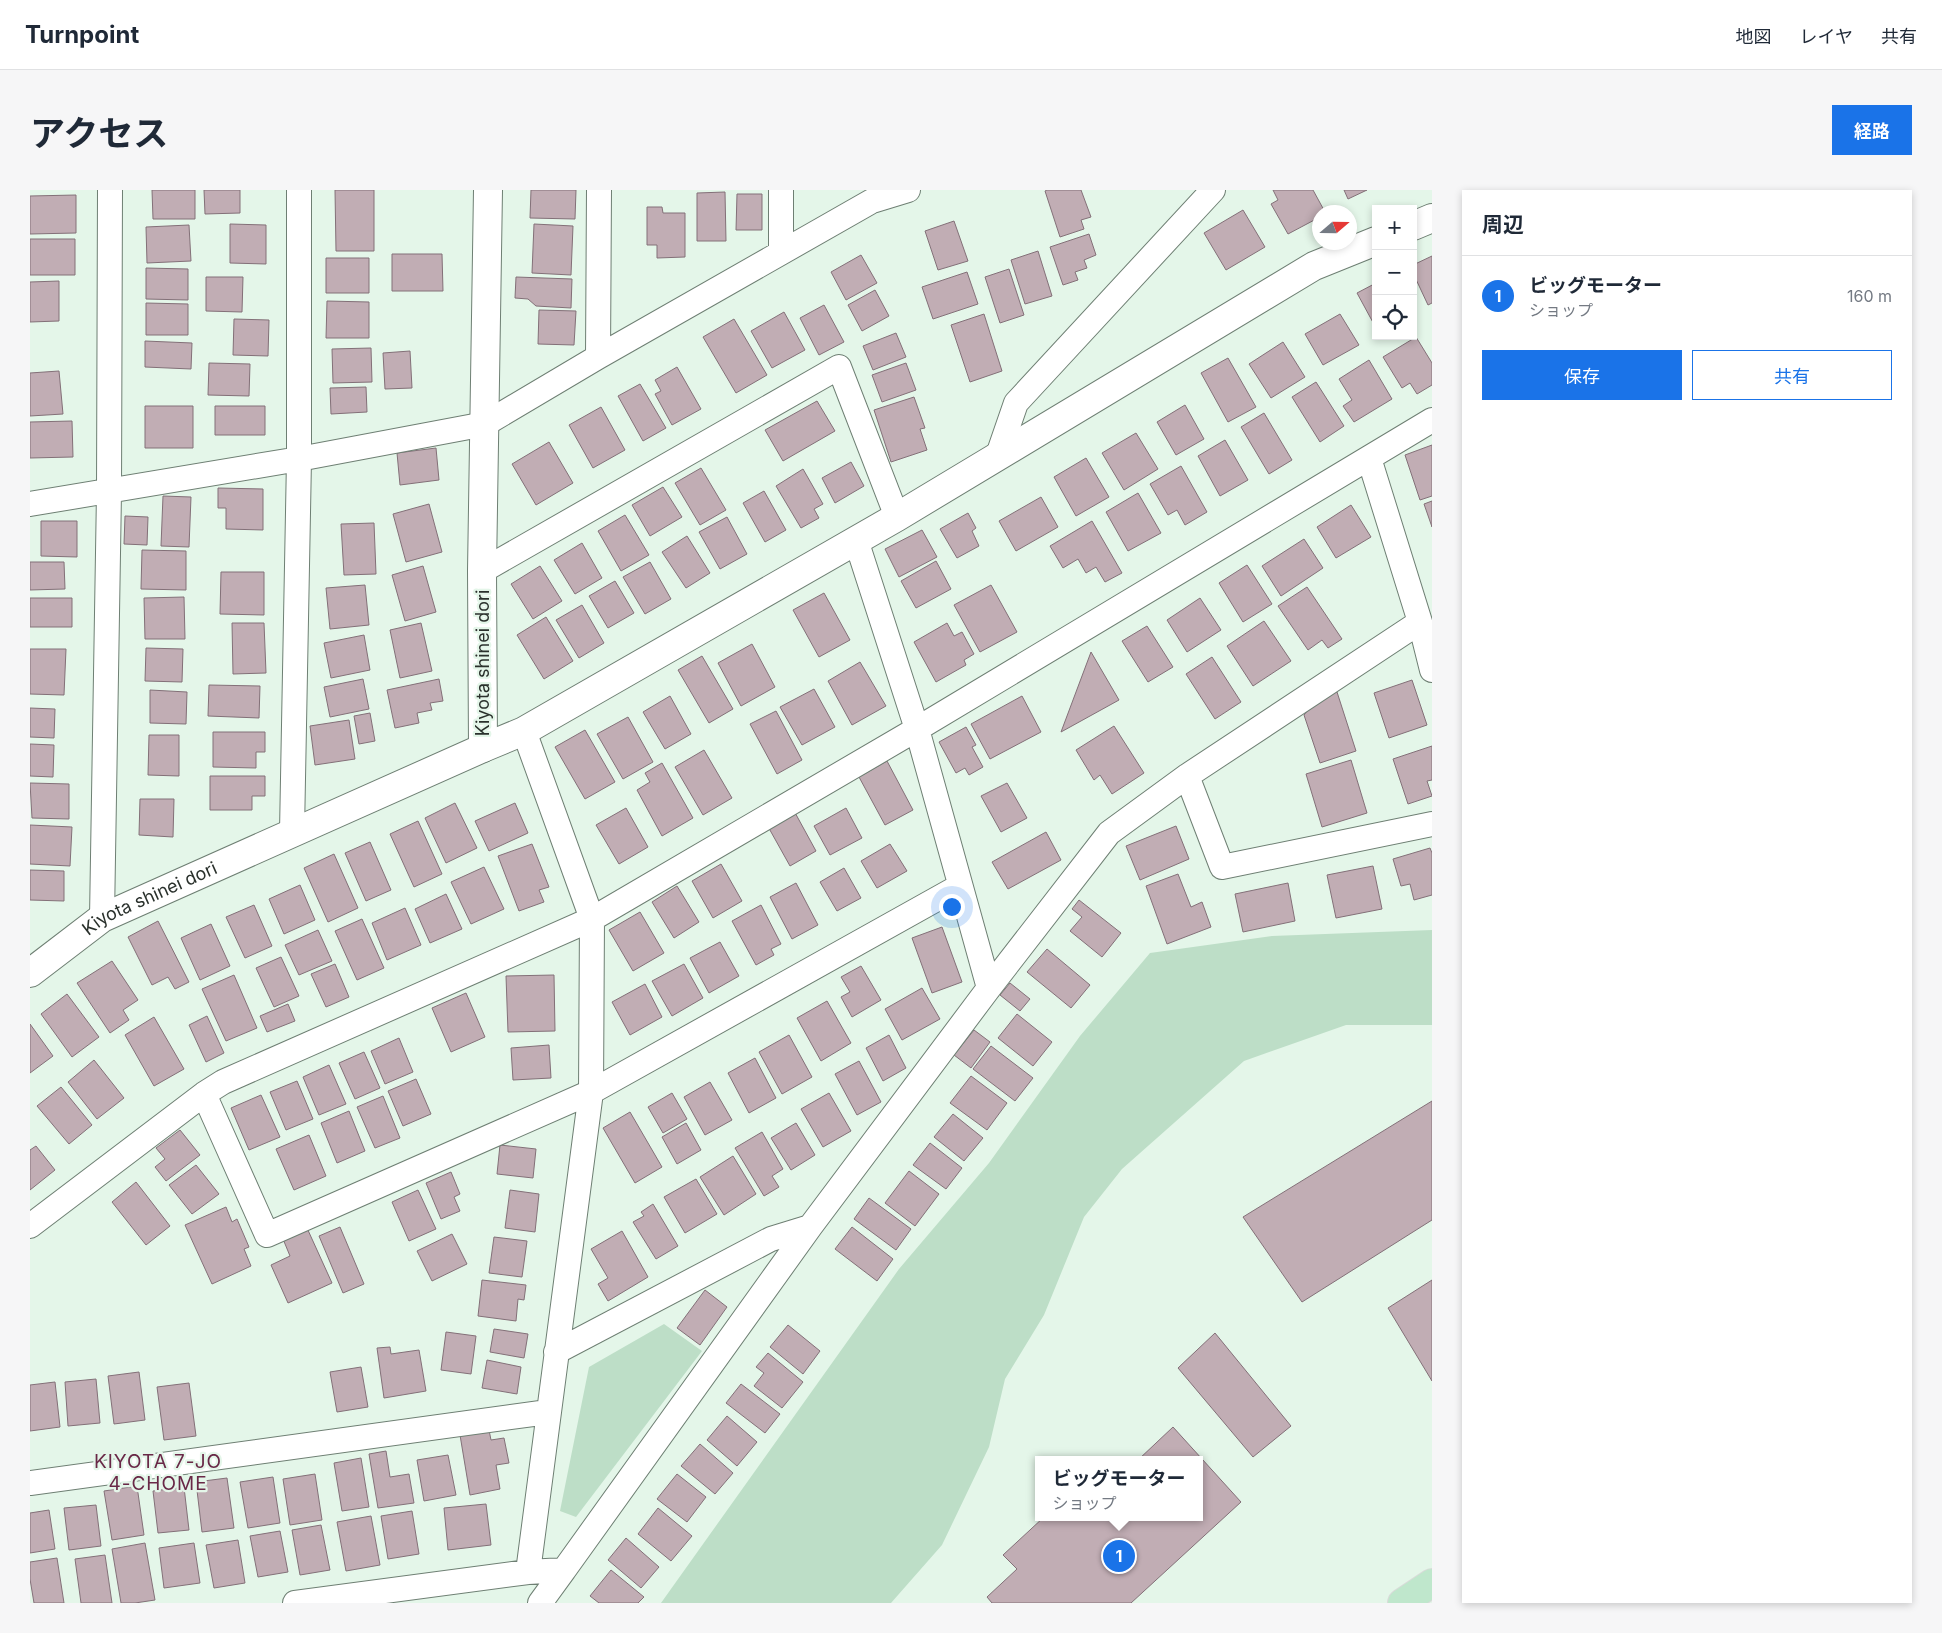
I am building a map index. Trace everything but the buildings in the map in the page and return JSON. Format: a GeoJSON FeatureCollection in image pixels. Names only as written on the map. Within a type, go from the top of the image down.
{"type":"FeatureCollection","features":[{"type":"Feature","properties":{"kind":"main road"},"geometry":{"type":"LineString","coordinates":[[1402,1603],[1432,1582]]}},
{"type":"Feature","properties":{"kind":"street"},"geometry":{"type":"LineString","coordinates":[[102,918],[109,492],[110,190]]}},
{"type":"Feature","properties":{"kind":"street"},"geometry":{"type":"LineString","coordinates":[[292,832],[299,459],[299,190]]}},
{"type":"Feature","properties":{"kind":"street","name":"Kiyota shinei dori"},"geometry":{"type":"LineString","coordinates":[[30,973],[102,918],[483,748],[482,571],[488,190]]}},
{"type":"Feature","properties":{"kind":"street"},"geometry":{"type":"LineString","coordinates":[[598,357],[599,190]]}},
{"type":"Feature","properties":{"kind":"street"},"geometry":{"type":"LineString","coordinates":[[781,190],[781,252]]}},
{"type":"Feature","properties":{"kind":"street"},"geometry":{"type":"LineString","coordinates":[[30,504],[299,459],[485,424],[598,357],[872,201],[908,190]]}},
{"type":"Feature","properties":{"kind":"street"},"geometry":{"type":"LineString","coordinates":[[997,458],[1016,403],[1213,190]]}},
{"type":"Feature","properties":{"kind":"street"},"geometry":{"type":"LineString","coordinates":[[1417,224],[1432,218]]}},
{"type":"Feature","properties":{"kind":"street"},"geometry":{"type":"LineString","coordinates":[[483,748],[524,731],[897,517],[1314,266],[1372,243]]}},
{"type":"Feature","properties":{"kind":"street"},"geometry":{"type":"LineString","coordinates":[[482,571],[839,367],[897,517]]}},
{"type":"Feature","properties":{"kind":"street"},"geometry":{"type":"LineString","coordinates":[[30,1226],[204,1094],[224,1082],[592,919],[917,729],[1432,420]]}},
{"type":"Feature","properties":{"kind":"street"},"geometry":{"type":"LineString","coordinates":[[1369,458],[1420,622],[1432,670]]}},
{"type":"Feature","properties":{"kind":"street"},"geometry":{"type":"LineString","coordinates":[[856,540],[917,729],[989,988]]}},
{"type":"Feature","properties":{"kind":"street"},"geometry":{"type":"LineString","coordinates":[[540,1603],[810,1227],[989,988],[1109,833],[1187,776],[1420,622]]}},
{"type":"Feature","properties":{"kind":"street"},"geometry":{"type":"LineString","coordinates":[[524,731],[592,919],[591,1092],[528,1572]]}},
{"type":"Feature","properties":{"kind":"street"},"geometry":{"type":"LineString","coordinates":[[1187,776],[1222,867],[1432,824]]}},
{"type":"Feature","properties":{"kind":"street"},"geometry":{"type":"LineString","coordinates":[[204,1094],[267,1236],[591,1092],[960,886]]}},
{"type":"Feature","properties":{"kind":"street"},"geometry":{"type":"LineString","coordinates":[[556,1352],[771,1239],[810,1227]]}},
{"type":"Feature","properties":{"kind":"street"},"geometry":{"type":"LineString","coordinates":[[30,1484],[548,1412]]}},
{"type":"Feature","properties":{"kind":"street"},"geometry":{"type":"LineString","coordinates":[[295,1603],[528,1572],[564,1570]]}},
{"type":"Feature","properties":{"kind":"green space"},"geometry":{"type":"Polygon","coordinates":[[[1432,930],[1432,1025],[1346,1025],[1244,1061],[1122,1169],[1084,1217],[1044,1315],[1005,1379],[989,1447],[942,1545],[891,1603],[661,1603],[899,1269],[989,1163],[1080,1036],[1150,953],[1272,936],[1432,930]]]}},
{"type":"Feature","properties":{"kind":"green space"},"geometry":{"type":"Polygon","coordinates":[[[664,1324],[702,1351],[576,1517],[560,1511],[589,1367],[664,1324]]]}},
{"type":"Feature","properties":{"kind":"place","name":"ビッグモーター"},"geometry":{"type":"Point","coordinates":[1119,1556]}},
{"type":"Feature","properties":{"kind":"district","name":"KIYOTA 7-JO 4-CHOME"},"geometry":{"type":"Point","coordinates":[158,1472]}}]}
